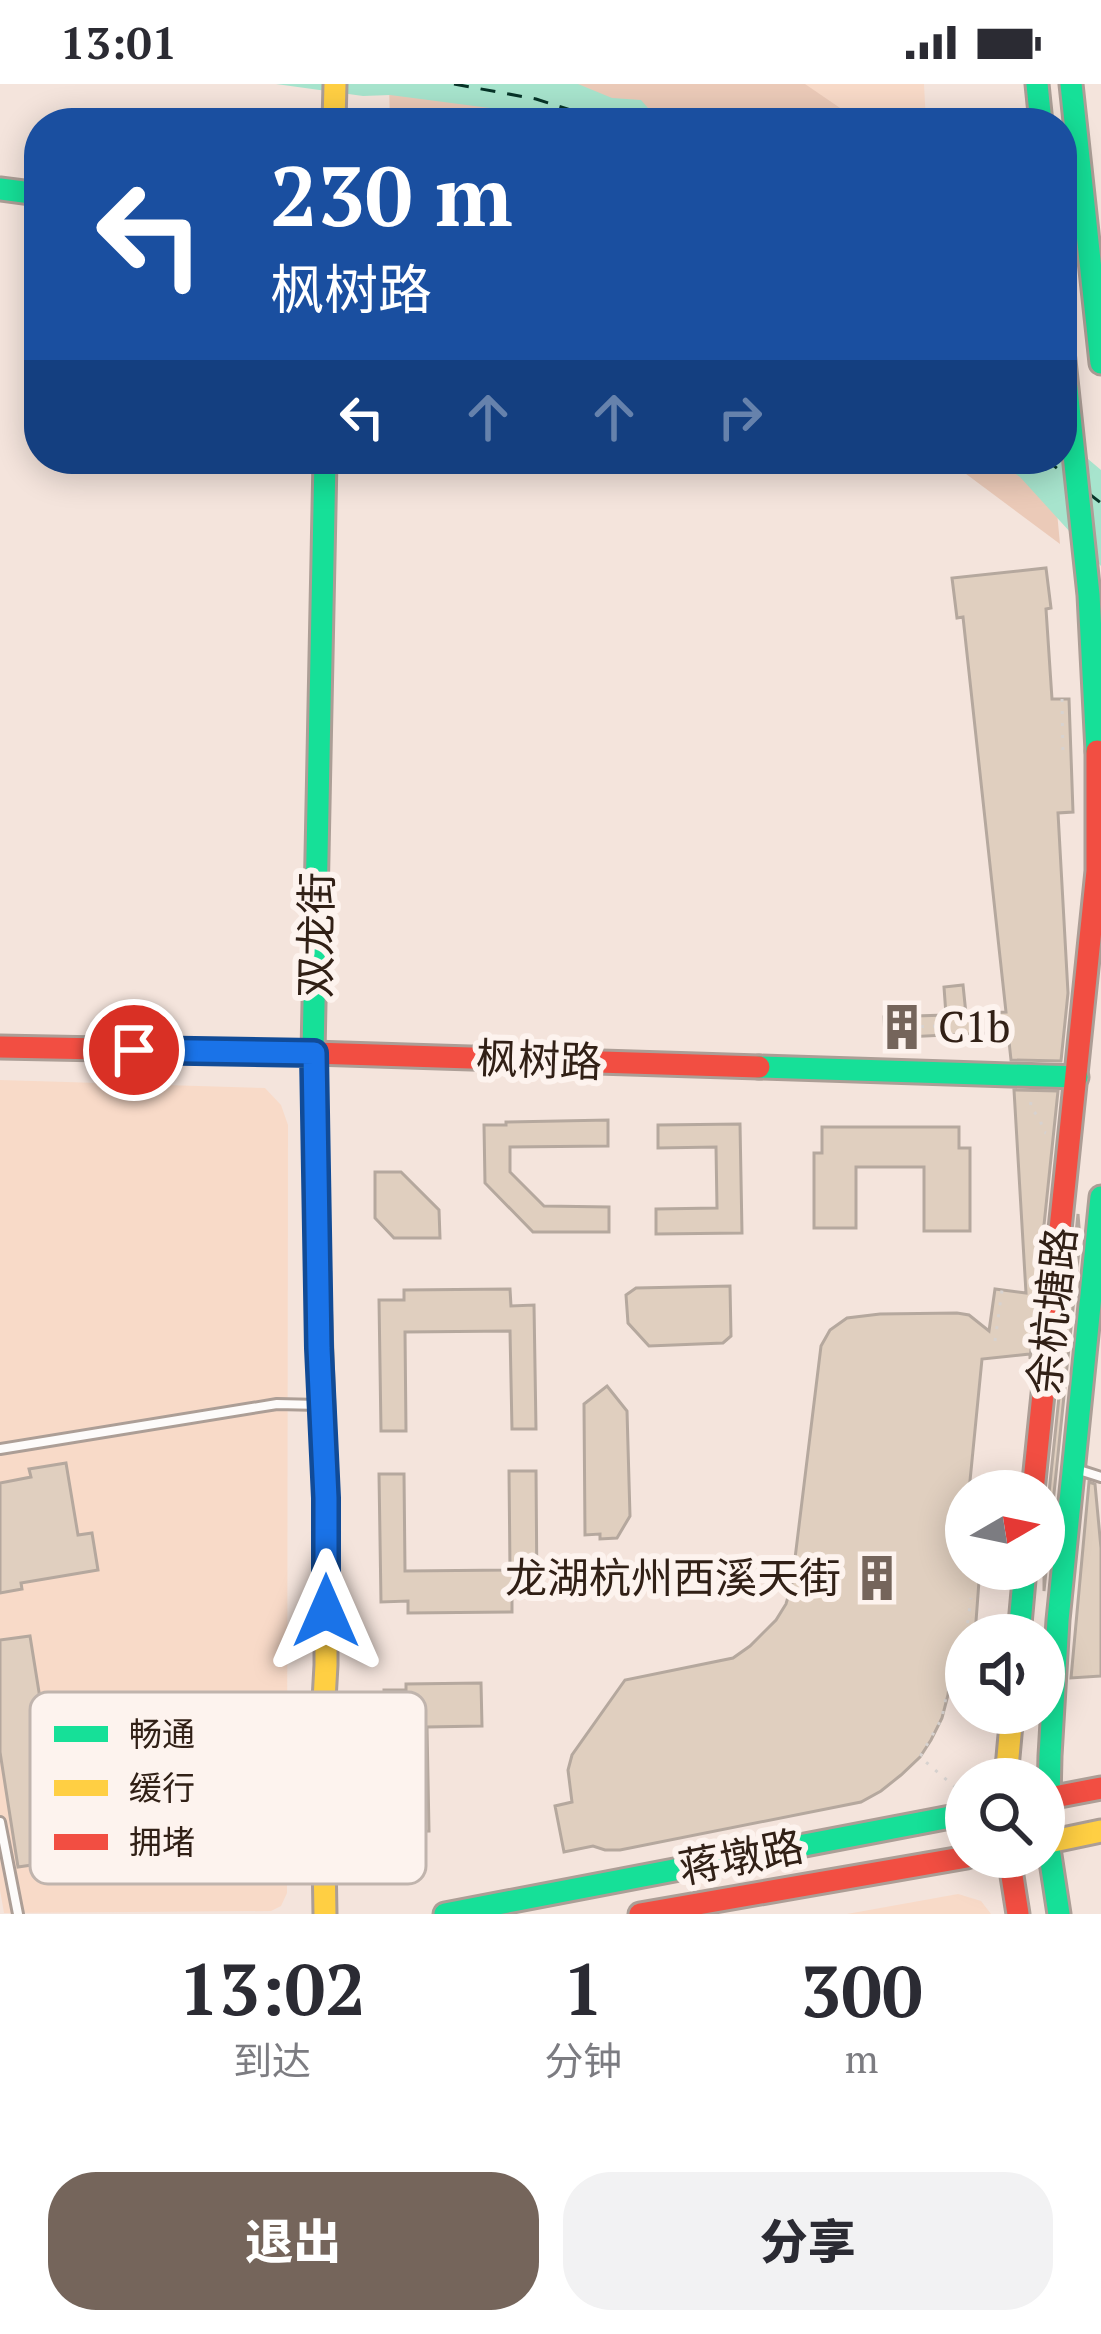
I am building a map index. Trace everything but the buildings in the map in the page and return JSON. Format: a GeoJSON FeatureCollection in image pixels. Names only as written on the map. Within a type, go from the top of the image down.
{"type":"FeatureCollection","features":[{"type":"Feature","properties":{"kind":"main road"},"geometry":{"type":"LineString","coordinates":[[1077,132],[1101,363]]}},
{"type":"Feature","properties":{"kind":"main road","name":"双龙街"},"geometry":{"type":"LineString","coordinates":[[324,1692],[326,1498],[314,1053],[326,474]]}},
{"type":"Feature","properties":{"kind":"main road","name":"余杭塘路"},"geometry":{"type":"LineString","coordinates":[[1035,1470],[1097,871],[1097,730],[1076,474]]}},
{"type":"Feature","properties":{"kind":"main road","name":"枫树路"},"geometry":{"type":"LineString","coordinates":[[0,1047],[1077,1077]]}},
{"type":"Feature","properties":{"kind":"main road","name":"余杭塘路"},"geometry":{"type":"LineString","coordinates":[[1049,1758],[1072,1468],[1101,1197]]}},
{"type":"Feature","properties":{"kind":"main road"},"geometry":{"type":"LineString","coordinates":[[1065,1795],[1101,1788]]}},
{"type":"Feature","properties":{"kind":"main road","name":"蒋墩路"},"geometry":{"type":"LineString","coordinates":[[445,1914],[945,1818]]}},
{"type":"Feature","properties":{"kind":"main road"},"geometry":{"type":"LineString","coordinates":[[1065,1838],[1101,1831]]}},
{"type":"Feature","properties":{"kind":"main road","name":"蒋墩路"},"geometry":{"type":"LineString","coordinates":[[640,1914],[945,1861]]}},
{"type":"Feature","properties":{"kind":"main road"},"geometry":{"type":"LineString","coordinates":[[1012,1878],[1018,1914]]}},
{"type":"Feature","properties":{"kind":"main road","name":"余杭塘路"},"geometry":{"type":"LineString","coordinates":[[1052,1878],[1059,1914]]}},
{"type":"Feature","properties":{"kind":"main road","name":"双龙街"},"geometry":{"type":"LineString","coordinates":[[324,1884],[325,1914]]}},
{"type":"Feature","properties":{"kind":"lane"},"geometry":{"type":"LineString","coordinates":[[0,1448],[277,1404],[322,1405]]}},
{"type":"Feature","properties":{"kind":"lane"},"geometry":{"type":"LineString","coordinates":[[1072,1468],[1101,1477]]}},
{"type":"Feature","properties":{"kind":"lane"},"geometry":{"type":"LineString","coordinates":[[0,1822],[18,1914]]}},
{"type":"Feature","properties":{"kind":"path"},"geometry":{"type":"LineString","coordinates":[[1062,699],[1063,756]]}},
{"type":"Feature","properties":{"kind":"path"},"geometry":{"type":"LineString","coordinates":[[885,1028],[937,1026]]}},
{"type":"Feature","properties":{"kind":"path"},"geometry":{"type":"LineString","coordinates":[[1031,1102],[1046,1132]]}},
{"type":"Feature","properties":{"kind":"path"},"geometry":{"type":"LineString","coordinates":[[995,1341],[1002,1290]]}},
{"type":"Feature","properties":{"kind":"path"},"geometry":{"type":"LineString","coordinates":[[968,1614],[970,1598]]}},
{"type":"Feature","properties":{"kind":"path"},"geometry":{"type":"LineString","coordinates":[[945,1701],[942,1718],[920,1757],[945,1778]]}},
{"type":"Feature","properties":{"kind":"shaded area"},"geometry":{"type":"Polygon","coordinates":[[[276,84],[578,84],[612,98],[641,100],[648,108],[490,108],[276,84]]]}},
{"type":"Feature","properties":{"kind":"shaded area"},"geometry":{"type":"Polygon","coordinates":[[[389,84],[805,84],[840,108],[390,108],[389,84]]]}},
{"type":"Feature","properties":{"kind":"shaded area"},"geometry":{"type":"Polygon","coordinates":[[[797,84],[924,84],[925,108],[827,108],[797,84]]]}},
{"type":"Feature","properties":{"kind":"shaded area"},"geometry":{"type":"Polygon","coordinates":[[[1077,450],[1101,470],[1101,566],[1016,474],[1077,474],[1077,450]]]}},
{"type":"Feature","properties":{"kind":"shaded area"},"geometry":{"type":"Polygon","coordinates":[[[966,474],[1053,474],[1060,544],[966,474]]]}},
{"type":"Feature","properties":{"kind":"shaded area"},"geometry":{"type":"Polygon","coordinates":[[[0,1080],[265,1088],[281,1105],[288,1125],[287,1692],[30,1692],[30,1884],[287,1884],[287,1893],[281,1906],[271,1911],[4,1913],[0,1890],[0,1080]]]}},
{"type":"Feature","properties":{"kind":"shaded area"},"geometry":{"type":"Polygon","coordinates":[[[958,1894],[981,1901],[991,1914],[847,1914],[958,1894]]]}},
{"type":"Feature","properties":{"kind":"ferry route"},"geometry":{"type":"LineString","coordinates":[[454,84],[564,108]]}},
{"type":"Feature","properties":{"kind":"ferry route"},"geometry":{"type":"LineString","coordinates":[[1088,493],[1101,503]]}},
{"type":"Feature","properties":{"kind":"traffic: fast"},"geometry":{"type":"LineString","coordinates":[[1037,84],[1039,108]]}},
{"type":"Feature","properties":{"kind":"traffic: fast"},"geometry":{"type":"LineString","coordinates":[[1071,84],[1074,108]]}},
{"type":"Feature","properties":{"kind":"traffic: fast"},"geometry":{"type":"LineString","coordinates":[[1077,140],[1101,363]]}},
{"type":"Feature","properties":{"kind":"traffic: fast"},"geometry":{"type":"LineString","coordinates":[[0,189],[24,192]]}},
{"type":"Feature","properties":{"kind":"traffic: fast"},"geometry":{"type":"LineString","coordinates":[[317,1239],[313,1053],[325,474]]}},
{"type":"Feature","properties":{"kind":"traffic: fast"},"geometry":{"type":"LineString","coordinates":[[1076,474],[1089,595],[1097,751]]}},
{"type":"Feature","properties":{"kind":"traffic: fast"},"geometry":{"type":"LineString","coordinates":[[759,1067],[1077,1077]]}},
{"type":"Feature","properties":{"kind":"traffic: fast"},"geometry":{"type":"LineString","coordinates":[[1059,1914],[1048,1842],[1050,1756],[1058,1620],[1101,1197]]}},
{"type":"Feature","properties":{"kind":"traffic: fast"},"geometry":{"type":"LineString","coordinates":[[1021,1614],[1023,1590]]}},
{"type":"Feature","properties":{"kind":"traffic: fast"},"geometry":{"type":"LineString","coordinates":[[445,1914],[945,1818]]}},
{"type":"Feature","properties":{"kind":"traffic: slow"},"geometry":{"type":"LineString","coordinates":[[334,108],[335,84]]}},
{"type":"Feature","properties":{"kind":"traffic: slow"},"geometry":{"type":"LineString","coordinates":[[317,1239],[326,1498],[324,1692]]}},
{"type":"Feature","properties":{"kind":"traffic: slow"},"geometry":{"type":"LineString","coordinates":[[1008,1758],[1010,1734]]}},
{"type":"Feature","properties":{"kind":"traffic: slow"},"geometry":{"type":"LineString","coordinates":[[1065,1839],[1101,1831]]}},
{"type":"Feature","properties":{"kind":"traffic: slow"},"geometry":{"type":"LineString","coordinates":[[324,1884],[325,1914]]}},
{"type":"Feature","properties":{"kind":"traffic: jam"},"geometry":{"type":"LineString","coordinates":[[1035,1470],[1097,871],[1097,751]]}},
{"type":"Feature","properties":{"kind":"traffic: jam"},"geometry":{"type":"LineString","coordinates":[[0,1047],[759,1067]]}},
{"type":"Feature","properties":{"kind":"traffic: jam"},"geometry":{"type":"LineString","coordinates":[[1065,1795],[1101,1788]]}},
{"type":"Feature","properties":{"kind":"traffic: jam"},"geometry":{"type":"LineString","coordinates":[[640,1914],[945,1861]]}},
{"type":"Feature","properties":{"kind":"traffic: jam"},"geometry":{"type":"LineString","coordinates":[[1012,1878],[1018,1914]]}},
{"type":"Feature","properties":{"kind":"place","name":"C1b"},"geometry":{"type":"Point","coordinates":[902,1027]}},
{"type":"Feature","properties":{"kind":"place","name":"龙湖杭州西溪天街"},"geometry":{"type":"Point","coordinates":[877,1578]}},
{"type":"Feature","properties":{"kind":"route"},"geometry":{"type":"LineString","coordinates":[[134,1050],[314,1053],[326,1611]]}}]}
